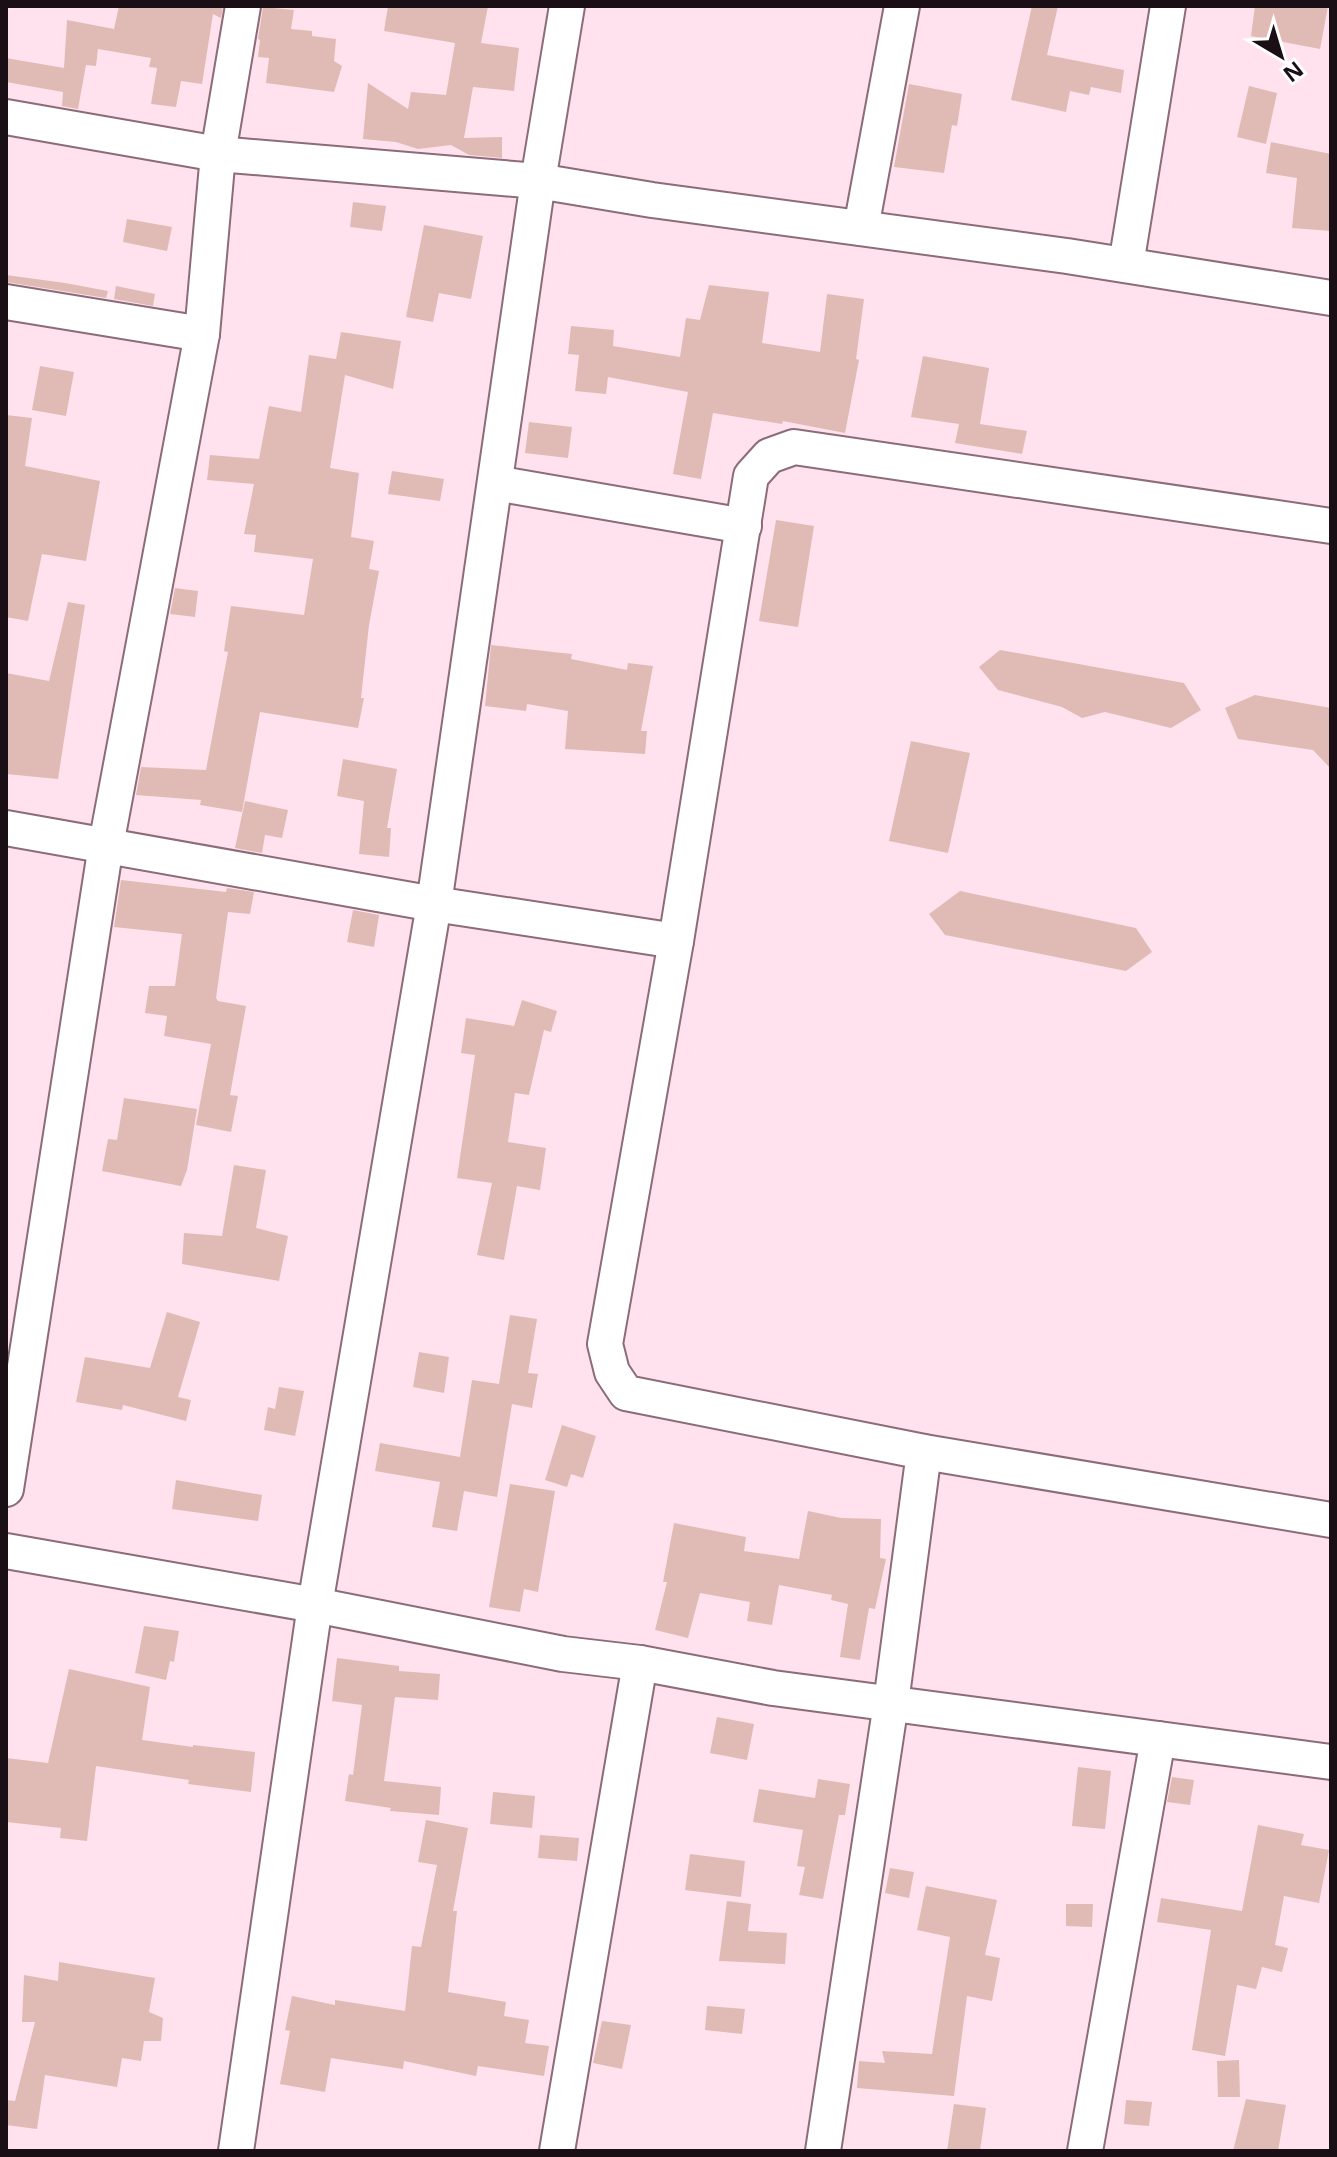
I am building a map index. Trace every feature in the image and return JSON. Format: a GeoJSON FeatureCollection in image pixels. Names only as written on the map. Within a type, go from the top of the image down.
{"type":"FeatureCollection","features":[{"type":"Feature","properties":{"kind":"street"},"geometry":{"type":"LineString","coordinates":[[6,1489],[106,845],[202,334],[218,154],[243,6]]}},
{"type":"Feature","properties":{"kind":"street"},"geometry":{"type":"LineString","coordinates":[[236,2151],[315,1605],[434,904],[538,181],[567,6]]}},
{"type":"Feature","properties":{"kind":"street"},"geometry":{"type":"LineString","coordinates":[[861,228],[902,6]]}},
{"type":"Feature","properties":{"kind":"street"},"geometry":{"type":"LineString","coordinates":[[1126,265],[1168,6]]}},
{"type":"Feature","properties":{"kind":"street"},"geometry":{"type":"LineString","coordinates":[[6,117],[218,154],[538,181],[652,200],[1126,265],[1331,298]]}},
{"type":"Feature","properties":{"kind":"street"},"geometry":{"type":"LineString","coordinates":[[6,302],[202,334]]}},
{"type":"Feature","properties":{"kind":"street"},"geometry":{"type":"LineString","coordinates":[[1331,526],[794,447],[769,456],[751,476],[676,941],[605,1344],[612,1372],[626,1393],[924,1452],[1331,1520]]}},
{"type":"Feature","properties":{"kind":"street"},"geometry":{"type":"LineString","coordinates":[[495,483],[744,526]]}},
{"type":"Feature","properties":{"kind":"street"},"geometry":{"type":"LineString","coordinates":[[6,828],[434,904],[676,941]]}},
{"type":"Feature","properties":{"kind":"street"},"geometry":{"type":"LineString","coordinates":[[823,2151],[891,1703],[924,1452]]}},
{"type":"Feature","properties":{"kind":"street"},"geometry":{"type":"LineString","coordinates":[[6,1551],[315,1605],[563,1654],[640,1663],[773,1688],[1331,1762]]}},
{"type":"Feature","properties":{"kind":"street"},"geometry":{"type":"LineString","coordinates":[[557,2151],[640,1663]]}},
{"type":"Feature","properties":{"kind":"street"},"geometry":{"type":"LineString","coordinates":[[1085,2151],[1158,1739]]}},
{"type":"Feature","properties":{"kind":"building"},"geometry":{"type":"Polygon","coordinates":[[[119,6],[223,6],[221,18],[213,14],[202,84],[181,81],[176,107],[151,104],[157,68],[149,67],[151,58],[98,49],[96,66],[86,65],[78,109],[62,106],[63,92],[6,82],[6,58],[64,68],[67,20],[114,29],[119,6]]]}},
{"type":"Feature","properties":{"kind":"building"},"geometry":{"type":"Polygon","coordinates":[[[388,6],[488,6],[481,43],[519,48],[514,91],[473,87],[464,138],[502,137],[502,158],[469,155],[451,145],[418,149],[396,142],[363,139],[368,83],[408,109],[411,92],[446,95],[455,43],[384,31],[388,6]]]}},
{"type":"Feature","properties":{"kind":"building"},"geometry":{"type":"Polygon","coordinates":[[[1032,6],[1058,6],[1047,55],[1124,70],[1121,93],[1091,87],[1089,95],[1070,91],[1066,112],[1011,100],[1032,6]]]}},
{"type":"Feature","properties":{"kind":"building"},"geometry":{"type":"Polygon","coordinates":[[[1255,6],[1328,6],[1320,49],[1251,36],[1255,6]]]}},
{"type":"Feature","properties":{"kind":"building"},"geometry":{"type":"Polygon","coordinates":[[[263,7],[294,10],[291,29],[312,31],[312,36],[336,39],[334,61],[342,66],[334,92],[266,83],[269,58],[258,57],[263,7]]]}},
{"type":"Feature","properties":{"kind":"building"},"geometry":{"type":"Polygon","coordinates":[[[909,84],[962,94],[957,126],[952,125],[944,173],[894,167],[909,84]]]}},
{"type":"Feature","properties":{"kind":"building"},"geometry":{"type":"Polygon","coordinates":[[[1249,86],[1277,93],[1266,144],[1237,137],[1249,86]]]}},
{"type":"Feature","properties":{"kind":"building"},"geometry":{"type":"Polygon","coordinates":[[[1271,142],[1331,154],[1331,231],[1292,228],[1297,178],[1266,173],[1271,142]]]}},
{"type":"Feature","properties":{"kind":"building"},"geometry":{"type":"Polygon","coordinates":[[[353,202],[386,206],[382,231],[350,227],[353,202]]]}},
{"type":"Feature","properties":{"kind":"building"},"geometry":{"type":"Polygon","coordinates":[[[127,219],[172,227],[167,251],[123,242],[127,219]]]}},
{"type":"Feature","properties":{"kind":"building"},"geometry":{"type":"Polygon","coordinates":[[[424,225],[483,236],[471,299],[439,293],[433,322],[406,317],[424,225]]]}},
{"type":"Feature","properties":{"kind":"building"},"geometry":{"type":"Polygon","coordinates":[[[6,275],[108,291],[106,298],[6,282],[6,275]]]}},
{"type":"Feature","properties":{"kind":"building"},"geometry":{"type":"Polygon","coordinates":[[[709,285],[769,292],[762,343],[820,352],[827,294],[864,299],[856,359],[859,360],[845,433],[783,421],[782,424],[713,413],[701,479],[673,474],[688,392],[608,377],[606,394],[575,391],[579,355],[568,354],[571,326],[614,330],[613,346],[680,357],[686,318],[700,320],[709,285]]]}},
{"type":"Feature","properties":{"kind":"building"},"geometry":{"type":"Polygon","coordinates":[[[116,286],[155,294],[153,306],[114,299],[116,286]]]}},
{"type":"Feature","properties":{"kind":"building"},"geometry":{"type":"Polygon","coordinates":[[[341,332],[401,341],[393,389],[345,375],[330,468],[359,473],[351,537],[374,541],[369,569],[379,571],[369,625],[361,698],[364,698],[358,728],[260,712],[242,812],[200,805],[201,800],[136,795],[141,767],[206,770],[228,652],[224,651],[231,606],[304,615],[313,559],[254,552],[256,535],[244,534],[254,484],[207,480],[210,455],[259,459],[269,406],[301,412],[309,355],[336,359],[341,332]]]}},
{"type":"Feature","properties":{"kind":"building"},"geometry":{"type":"Polygon","coordinates":[[[923,356],[989,368],[980,424],[1027,431],[1022,454],[955,443],[959,424],[911,417],[923,356]]]}},
{"type":"Feature","properties":{"kind":"building"},"geometry":{"type":"Polygon","coordinates":[[[40,366],[74,372],[66,416],[32,410],[40,366]]]}},
{"type":"Feature","properties":{"kind":"building"},"geometry":{"type":"Polygon","coordinates":[[[6,415],[32,418],[25,466],[100,481],[86,561],[42,554],[28,621],[6,617],[6,415]]]}},
{"type":"Feature","properties":{"kind":"building"},"geometry":{"type":"Polygon","coordinates":[[[529,422],[572,427],[568,458],[525,453],[529,422]]]}},
{"type":"Feature","properties":{"kind":"building"},"geometry":{"type":"Polygon","coordinates":[[[392,471],[444,479],[440,501],[388,494],[392,471]]]}},
{"type":"Feature","properties":{"kind":"building"},"geometry":{"type":"Polygon","coordinates":[[[776,520],[814,526],[798,627],[759,621],[776,520]]]}},
{"type":"Feature","properties":{"kind":"building"},"geometry":{"type":"Polygon","coordinates":[[[175,588],[198,591],[195,617],[170,614],[175,588]]]}},
{"type":"Feature","properties":{"kind":"building"},"geometry":{"type":"Polygon","coordinates":[[[68,602],[85,605],[58,779],[6,774],[6,673],[49,681],[68,602]]]}},
{"type":"Feature","properties":{"kind":"building"},"geometry":{"type":"Polygon","coordinates":[[[491,645],[572,654],[571,659],[627,670],[628,663],[653,666],[641,731],[647,731],[645,754],[565,749],[568,711],[527,704],[526,711],[485,706],[491,645]]]}},
{"type":"Feature","properties":{"kind":"building"},"geometry":{"type":"Polygon","coordinates":[[[1000,650],[1184,683],[1201,710],[1171,728],[1105,712],[1082,718],[1062,707],[998,690],[979,667],[1000,650]]]}},
{"type":"Feature","properties":{"kind":"building"},"geometry":{"type":"Polygon","coordinates":[[[1255,695],[1331,708],[1331,769],[1313,750],[1238,739],[1225,708],[1255,695]]]}},
{"type":"Feature","properties":{"kind":"building"},"geometry":{"type":"Polygon","coordinates":[[[911,741],[970,753],[948,853],[889,841],[911,741]]]}},
{"type":"Feature","properties":{"kind":"building"},"geometry":{"type":"Polygon","coordinates":[[[343,759],[397,769],[387,828],[391,828],[389,857],[359,854],[364,801],[337,796],[343,759]]]}},
{"type":"Feature","properties":{"kind":"building"},"geometry":{"type":"Polygon","coordinates":[[[245,801],[288,810],[282,838],[265,835],[262,853],[235,848],[245,801]]]}},
{"type":"Feature","properties":{"kind":"building"},"geometry":{"type":"Polygon","coordinates":[[[121,880],[226,892],[227,888],[254,892],[250,914],[228,912],[216,998],[246,1006],[230,1095],[238,1096],[231,1132],[196,1125],[211,1044],[164,1036],[167,1016],[145,1013],[149,986],[175,986],[182,934],[114,927],[121,880]]]}},
{"type":"Feature","properties":{"kind":"building"},"geometry":{"type":"Polygon","coordinates":[[[960,891],[1136,928],[1152,952],[1126,971],[945,935],[929,914],[960,891]]]}},
{"type":"Feature","properties":{"kind":"building"},"geometry":{"type":"Polygon","coordinates":[[[353,910],[379,915],[374,947],[347,942],[353,910]]]}},
{"type":"Feature","properties":{"kind":"building"},"geometry":{"type":"Polygon","coordinates":[[[522,1000],[557,1011],[551,1032],[544,1030],[529,1095],[515,1093],[508,1142],[546,1148],[540,1190],[517,1186],[504,1260],[477,1255],[492,1183],[457,1178],[475,1055],[461,1053],[466,1018],[514,1026],[522,1000]]]}},
{"type":"Feature","properties":{"kind":"building"},"geometry":{"type":"Polygon","coordinates":[[[124,1098],[197,1109],[187,1170],[181,1186],[102,1171],[108,1139],[117,1140],[124,1098]]]}},
{"type":"Feature","properties":{"kind":"building"},"geometry":{"type":"Polygon","coordinates":[[[234,1165],[266,1170],[256,1228],[288,1236],[279,1281],[182,1264],[184,1233],[222,1236],[234,1165]]]}},
{"type":"Feature","properties":{"kind":"building"},"geometry":{"type":"Polygon","coordinates":[[[167,1312],[200,1322],[178,1397],[191,1400],[186,1421],[123,1405],[122,1410],[76,1402],[85,1357],[150,1368],[167,1312]]]}},
{"type":"Feature","properties":{"kind":"building"},"geometry":{"type":"Polygon","coordinates":[[[510,1315],[537,1319],[528,1373],[538,1374],[532,1408],[512,1404],[497,1497],[464,1491],[457,1531],[432,1527],[440,1482],[375,1471],[380,1443],[460,1457],[472,1380],[499,1384],[510,1315]]]}},
{"type":"Feature","properties":{"kind":"building"},"geometry":{"type":"Polygon","coordinates":[[[419,1352],[449,1357],[444,1393],[413,1387],[419,1352]]]}},
{"type":"Feature","properties":{"kind":"building"},"geometry":{"type":"Polygon","coordinates":[[[279,1387],[304,1391],[295,1436],[264,1430],[268,1407],[275,1409],[279,1387]]]}},
{"type":"Feature","properties":{"kind":"building"},"geometry":{"type":"Polygon","coordinates":[[[562,1425],[596,1436],[583,1478],[571,1474],[567,1487],[545,1480],[562,1425]]]}},
{"type":"Feature","properties":{"kind":"building"},"geometry":{"type":"Polygon","coordinates":[[[176,1480],[262,1495],[258,1521],[172,1509],[176,1480]]]}},
{"type":"Feature","properties":{"kind":"building"},"geometry":{"type":"Polygon","coordinates":[[[510,1484],[555,1491],[538,1592],[524,1589],[520,1612],[489,1607],[510,1484]]]}},
{"type":"Feature","properties":{"kind":"building"},"geometry":{"type":"Polygon","coordinates":[[[808,1511],[841,1518],[881,1519],[880,1558],[886,1559],[875,1609],[869,1608],[860,1660],[840,1657],[848,1604],[831,1600],[832,1595],[779,1585],[772,1625],[747,1621],[750,1602],[700,1593],[688,1638],[655,1630],[667,1582],[663,1582],[674,1523],[746,1537],[744,1551],[799,1559],[808,1511]]]}},
{"type":"Feature","properties":{"kind":"building"},"geometry":{"type":"Polygon","coordinates":[[[144,1626],[179,1631],[174,1662],[170,1661],[166,1680],[135,1673],[144,1626]]]}},
{"type":"Feature","properties":{"kind":"building"},"geometry":{"type":"Polygon","coordinates":[[[337,1658],[399,1666],[399,1671],[440,1674],[438,1700],[395,1697],[384,1781],[441,1787],[439,1815],[390,1811],[391,1808],[345,1801],[349,1774],[353,1775],[362,1705],[332,1701],[337,1658]]]}},
{"type":"Feature","properties":{"kind":"building"},"geometry":{"type":"Polygon","coordinates":[[[69,1669],[150,1687],[142,1740],[255,1752],[251,1792],[188,1784],[189,1780],[96,1766],[87,1841],[60,1838],[61,1828],[6,1822],[6,1758],[48,1763],[69,1669]]]}},
{"type":"Feature","properties":{"kind":"building"},"geometry":{"type":"Polygon","coordinates":[[[717,1717],[754,1724],[747,1760],[710,1753],[717,1717]]]}},
{"type":"Feature","properties":{"kind":"building"},"geometry":{"type":"Polygon","coordinates":[[[1078,1767],[1111,1771],[1105,1829],[1072,1826],[1078,1767]]]}},
{"type":"Feature","properties":{"kind":"building"},"geometry":{"type":"Polygon","coordinates":[[[1172,1777],[1194,1780],[1190,1805],[1167,1802],[1172,1777]]]}},
{"type":"Feature","properties":{"kind":"building"},"geometry":{"type":"Polygon","coordinates":[[[818,1779],[850,1784],[845,1815],[839,1815],[823,1899],[799,1895],[805,1867],[797,1866],[803,1830],[753,1822],[759,1789],[815,1798],[818,1779]]]}},
{"type":"Feature","properties":{"kind":"building"},"geometry":{"type":"Polygon","coordinates":[[[493,1792],[535,1796],[532,1828],[490,1824],[493,1792]]]}},
{"type":"Feature","properties":{"kind":"building"},"geometry":{"type":"Polygon","coordinates":[[[426,1820],[468,1828],[453,1911],[457,1911],[448,1992],[506,2002],[504,2016],[529,2020],[525,2043],[549,2046],[544,2076],[478,2066],[476,2076],[404,2061],[403,2069],[331,2058],[325,2092],[280,2084],[290,2031],[285,2030],[292,1996],[335,2005],[335,2000],[405,2011],[412,1946],[421,1947],[437,1865],[418,1862],[426,1820]]]}},
{"type":"Feature","properties":{"kind":"building"},"geometry":{"type":"Polygon","coordinates":[[[1258,1825],[1304,1834],[1301,1845],[1329,1850],[1319,1903],[1284,1896],[1275,1945],[1288,1948],[1282,1972],[1262,1967],[1256,1989],[1237,1985],[1225,2056],[1192,2050],[1211,1930],[1157,1922],[1161,1898],[1242,1911],[1258,1825]]]}},
{"type":"Feature","properties":{"kind":"building"},"geometry":{"type":"Polygon","coordinates":[[[540,1835],[579,1838],[577,1861],[538,1858],[540,1835]]]}},
{"type":"Feature","properties":{"kind":"building"},"geometry":{"type":"Polygon","coordinates":[[[690,1854],[745,1861],[741,1897],[685,1890],[690,1854]]]}},
{"type":"Feature","properties":{"kind":"building"},"geometry":{"type":"Polygon","coordinates":[[[890,1868],[914,1872],[909,1898],[885,1893],[890,1868]]]}},
{"type":"Feature","properties":{"kind":"building"},"geometry":{"type":"Polygon","coordinates":[[[926,1886],[997,1900],[985,1955],[1000,1958],[992,2001],[967,1996],[954,2096],[857,2088],[859,2061],[885,2063],[882,2051],[932,2054],[950,1937],[917,1930],[926,1886]]]}},
{"type":"Feature","properties":{"kind":"building"},"geometry":{"type":"Polygon","coordinates":[[[727,1901],[751,1904],[748,1931],[787,1933],[785,1964],[719,1961],[727,1901]]]}},
{"type":"Feature","properties":{"kind":"building"},"geometry":{"type":"Polygon","coordinates":[[[1066,1904],[1093,1904],[1092,1927],[1066,1926],[1066,1904]]]}},
{"type":"Feature","properties":{"kind":"building"},"geometry":{"type":"Polygon","coordinates":[[[59,1962],[155,1978],[149,2012],[163,2018],[161,2041],[144,2041],[141,2061],[122,2058],[117,2087],[45,2075],[37,2129],[6,2125],[6,2100],[15,2101],[35,2022],[22,2022],[24,1975],[58,1981],[59,1962]]]}},
{"type":"Feature","properties":{"kind":"building"},"geometry":{"type":"Polygon","coordinates":[[[707,2006],[745,2009],[742,2034],[705,2030],[707,2006]]]}},
{"type":"Feature","properties":{"kind":"building"},"geometry":{"type":"Polygon","coordinates":[[[602,2021],[631,2025],[622,2069],[593,2063],[602,2021]]]}},
{"type":"Feature","properties":{"kind":"building"},"geometry":{"type":"Polygon","coordinates":[[[1239,2060],[1240,2097],[1218,2097],[1217,2061],[1239,2060]]]}},
{"type":"Feature","properties":{"kind":"building"},"geometry":{"type":"Polygon","coordinates":[[[1246,2099],[1286,2105],[1278,2151],[1233,2151],[1246,2099]]]}},
{"type":"Feature","properties":{"kind":"building"},"geometry":{"type":"Polygon","coordinates":[[[1126,2100],[1152,2102],[1149,2126],[1124,2124],[1126,2100]]]}},
{"type":"Feature","properties":{"kind":"building"},"geometry":{"type":"Polygon","coordinates":[[[954,2104],[986,2108],[980,2151],[947,2151],[954,2104]]]}}]}
